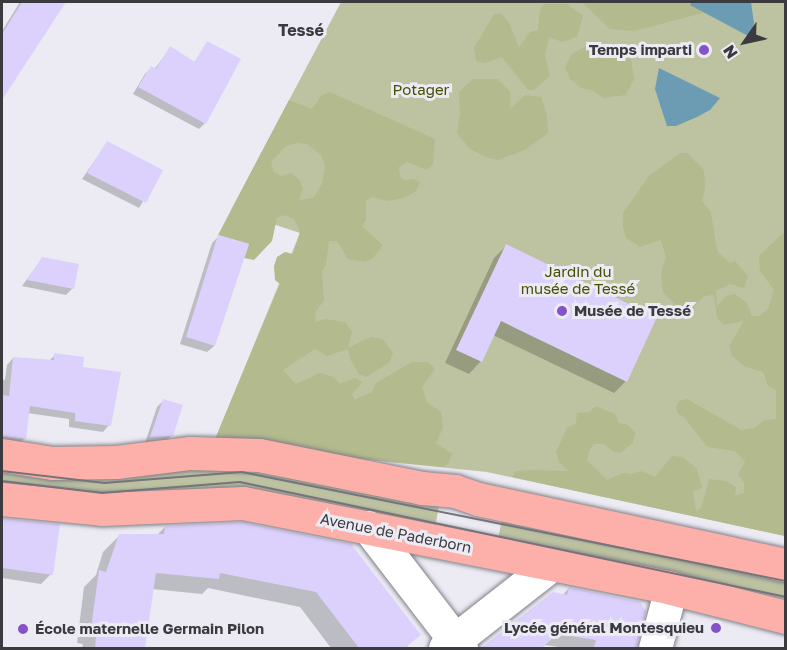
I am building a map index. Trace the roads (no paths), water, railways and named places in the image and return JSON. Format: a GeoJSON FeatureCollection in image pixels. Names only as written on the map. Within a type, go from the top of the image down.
{"type":"FeatureCollection","features":[{"type":"Feature","properties":{"kind":"main road"},"geometry":{"type":"LineString","coordinates":[[2,455],[52,463],[116,462],[190,453],[259,455],[422,488],[454,491],[478,499],[786,565]]}},
{"type":"Feature","properties":{"kind":"main road","name":"Avenue de Paderborn"},"geometry":{"type":"LineString","coordinates":[[2,499],[102,509],[243,502],[671,588],[786,617]]}},
{"type":"Feature","properties":{"kind":"street"},"geometry":{"type":"LineString","coordinates":[[368,527],[454,646],[552,564]]}},
{"type":"Feature","properties":{"kind":"street"},"geometry":{"type":"LineString","coordinates":[[655,648],[671,588]]}},
{"type":"Feature","properties":{"kind":"water"},"geometry":{"type":"Polygon","coordinates":[[[692,2],[751,2],[754,23],[750,37],[690,5],[692,2]]]}},
{"type":"Feature","properties":{"kind":"water"},"geometry":{"type":"Polygon","coordinates":[[[659,68],[720,98],[710,110],[697,117],[676,126],[667,126],[655,89],[659,68]]]}},
{"type":"Feature","properties":{"kind":"tram line"},"geometry":{"type":"LineString","coordinates":[[2,471],[104,483],[242,472],[786,581]]}},
{"type":"Feature","properties":{"kind":"tram line"},"geometry":{"type":"LineString","coordinates":[[2,481],[102,493],[240,482],[786,597]]}},
{"type":"Feature","properties":{"kind":"place","name":"Temps imparti"},"geometry":{"type":"Point","coordinates":[704,50]}},
{"type":"Feature","properties":{"kind":"place","name":"Musée de Tessé"},"geometry":{"type":"Point","coordinates":[562,311]}},
{"type":"Feature","properties":{"kind":"place","name":"Lycée général Montesquieu"},"geometry":{"type":"Point","coordinates":[716,628]}},
{"type":"Feature","properties":{"kind":"place","name":"École maternelle Germain Pilon"},"geometry":{"type":"Point","coordinates":[23,629]}},
{"type":"Feature","properties":{"kind":"district","name":"Tessé"},"geometry":{"type":"Point","coordinates":[301,30]}},
{"type":"Feature","properties":{"kind":"park label","name":"Potager"},"geometry":{"type":"Point","coordinates":[421,90]}},
{"type":"Feature","properties":{"kind":"park label","name":"Jardin du musée de Tessé"},"geometry":{"type":"Point","coordinates":[578,280]}}]}
